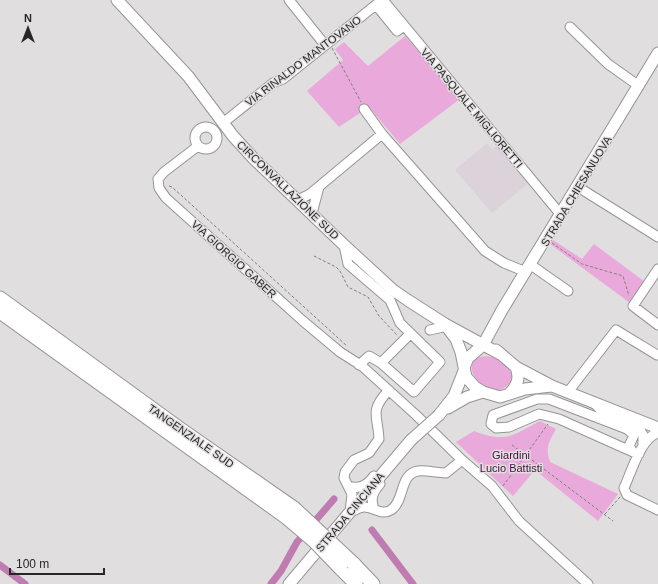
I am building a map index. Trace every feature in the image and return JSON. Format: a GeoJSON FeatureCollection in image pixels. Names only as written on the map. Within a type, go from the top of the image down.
{"type":"FeatureCollection","features":[{"type":"Feature","properties":{"kind":"highway"},"geometry":{"type":"LineString","coordinates":[[0,291],[17,306],[61,336],[66,346]]}},
{"type":"Feature","properties":{"kind":"highway","name":"TANGENZIALE SUD"},"geometry":{"type":"LineString","coordinates":[[0,298],[290,513],[314,541],[373,584]]}},
{"type":"Feature","properties":{"kind":"highway","name":"TANGENZIALE SUD"},"geometry":{"type":"LineString","coordinates":[[0,312],[290,513]]}},
{"type":"Feature","properties":{"kind":"highway","name":"TANGENZIALE SUD"},"geometry":{"type":"LineString","coordinates":[[347,566],[356,584]]}},
{"type":"Feature","properties":{"kind":"main road","name":"CIRCONVALLAZIONE SUD"},"geometry":{"type":"LineString","coordinates":[[117,0],[188,76],[223,123],[254,158],[344,245],[393,290],[446,325],[483,346]]}},
{"type":"Feature","properties":{"kind":"main road","name":"STRADA CHIESANUOVA"},"geometry":{"type":"LineString","coordinates":[[493,329],[658,53]]}},
{"type":"Feature","properties":{"kind":"main road","name":"CIRCONVALLAZIONE SUD"},"geometry":{"type":"LineString","coordinates":[[446,325],[456,339],[469,382],[483,392],[500,397],[525,389],[552,386]]}},
{"type":"Feature","properties":{"kind":"main road","name":"CIRCONVALLAZIONE SUD"},"geometry":{"type":"LineString","coordinates":[[493,329],[493,344],[500,354],[516,367],[552,386],[654,426]]}},
{"type":"Feature","properties":{"kind":"main road"},"geometry":{"type":"LineString","coordinates":[[439,415],[454,396],[468,358],[483,346],[493,329]]}},
{"type":"Feature","properties":{"kind":"main road"},"geometry":{"type":"LineString","coordinates":[[483,346],[500,354]]}},
{"type":"Feature","properties":{"kind":"main road"},"geometry":{"type":"LineString","coordinates":[[509,394],[515,388],[518,380],[516,367]]}},
{"type":"Feature","properties":{"kind":"main road"},"geometry":{"type":"LineString","coordinates":[[439,415],[460,400],[483,392]]}},
{"type":"Feature","properties":{"kind":"main road","name":"STRADA CINCIANA"},"geometry":{"type":"LineString","coordinates":[[289,584],[411,440],[439,415]]}},
{"type":"Feature","properties":{"kind":"street"},"geometry":{"type":"LineString","coordinates":[[289,0],[328,46]]}},
{"type":"Feature","properties":{"kind":"street","name":"VIA RINALDO MANTOVANO"},"geometry":{"type":"LineString","coordinates":[[223,123],[328,46],[380,2]]}},
{"type":"Feature","properties":{"kind":"street","name":"VIA PASQUALE MIGLIORETTI"},"geometry":{"type":"LineString","coordinates":[[380,2],[387,12],[404,26],[561,215]]}},
{"type":"Feature","properties":{"kind":"street"},"geometry":{"type":"LineString","coordinates":[[570,27],[608,64],[639,86]]}},
{"type":"Feature","properties":{"kind":"street"},"geometry":{"type":"LineString","coordinates":[[364,109],[382,134],[485,251],[504,263],[528,269],[568,291]]}},
{"type":"Feature","properties":{"kind":"street"},"geometry":{"type":"LineString","coordinates":[[298,200],[319,187],[382,134]]}},
{"type":"Feature","properties":{"kind":"street"},"geometry":{"type":"LineString","coordinates":[[162,193],[159,188],[158,179],[164,172],[198,146]]}},
{"type":"Feature","properties":{"kind":"street"},"geometry":{"type":"LineString","coordinates":[[312,213],[319,187]]}},
{"type":"Feature","properties":{"kind":"street"},"geometry":{"type":"LineString","coordinates":[[578,187],[658,236]]}},
{"type":"Feature","properties":{"kind":"street","name":"VIA GIORGIO GABER"},"geometry":{"type":"LineString","coordinates":[[162,193],[303,321],[340,352],[359,365],[492,486],[519,521],[588,584]]}},
{"type":"Feature","properties":{"kind":"street"},"geometry":{"type":"LineString","coordinates":[[344,245],[348,264],[390,300],[397,319],[406,334],[440,362],[414,392],[380,363],[369,356],[359,365]]}},
{"type":"Feature","properties":{"kind":"street"},"geometry":{"type":"LineString","coordinates":[[658,269],[633,306],[658,325]]}},
{"type":"Feature","properties":{"kind":"street"},"geometry":{"type":"LineString","coordinates":[[430,330],[446,325]]}},
{"type":"Feature","properties":{"kind":"street"},"geometry":{"type":"LineString","coordinates":[[568,392],[616,330],[657,355]]}},
{"type":"Feature","properties":{"kind":"street"},"geometry":{"type":"LineString","coordinates":[[380,363],[406,334]]}},
{"type":"Feature","properties":{"kind":"street"},"geometry":{"type":"LineString","coordinates":[[388,391],[376,406],[375,414],[379,439],[369,453],[354,460],[348,467],[344,478],[352,494],[350,512],[364,507],[374,509],[379,512],[386,512],[392,509],[407,478],[412,473],[420,471],[446,473],[462,460]]}},
{"type":"Feature","properties":{"kind":"street"},"geometry":{"type":"LineString","coordinates":[[641,447],[614,443],[559,419],[539,414],[509,427],[496,428],[491,424],[494,415],[537,399],[549,399],[621,427],[634,435],[629,446],[641,447],[658,433]]}},
{"type":"Feature","properties":{"kind":"street"},"geometry":{"type":"LineString","coordinates":[[595,404],[604,413],[638,426],[643,435],[641,447]]}},
{"type":"Feature","properties":{"kind":"street"},"geometry":{"type":"LineString","coordinates":[[559,419],[565,405]]}},
{"type":"Feature","properties":{"kind":"street"},"geometry":{"type":"LineString","coordinates":[[572,425],[579,410]]}},
{"type":"Feature","properties":{"kind":"street"},"geometry":{"type":"LineString","coordinates":[[586,431],[594,416]]}},
{"type":"Feature","properties":{"kind":"street"},"geometry":{"type":"LineString","coordinates":[[600,437],[607,422]]}},
{"type":"Feature","properties":{"kind":"street"},"geometry":{"type":"LineString","coordinates":[[654,426],[641,447],[624,488],[627,495],[658,510]]}},
{"type":"Feature","properties":{"kind":"street"},"geometry":{"type":"LineString","coordinates":[[614,443],[621,427]]}},
{"type":"Feature","properties":{"kind":"street"},"geometry":{"type":"LineString","coordinates":[[348,486],[359,488],[367,484],[379,470],[389,466]]}},
{"type":"Feature","properties":{"kind":"street"},"geometry":{"type":"LineString","coordinates":[[374,509],[372,502],[373,493],[387,476],[389,466]]}},
{"type":"Feature","properties":{"kind":"path"},"geometry":{"type":"LineString","coordinates":[[328,46],[364,109]]}},
{"type":"Feature","properties":{"kind":"path"},"geometry":{"type":"LineString","coordinates":[[162,193],[169,186],[172,186],[350,350]]}},
{"type":"Feature","properties":{"kind":"path"},"geometry":{"type":"LineString","coordinates":[[547,239],[582,264],[623,276],[629,296],[636,301]]}},
{"type":"Feature","properties":{"kind":"path"},"geometry":{"type":"LineString","coordinates":[[314,256],[336,267],[340,271],[348,287],[368,297],[379,316],[406,334]]}},
{"type":"Feature","properties":{"kind":"path"},"geometry":{"type":"LineString","coordinates":[[502,487],[549,424]]}},
{"type":"Feature","properties":{"kind":"path"},"geometry":{"type":"LineString","coordinates":[[512,445],[613,521]]}},
{"type":"Feature","properties":{"kind":"path"},"geometry":{"type":"LineString","coordinates":[[604,514],[625,492]]}},
{"type":"Feature","properties":{"kind":"shaded area"},"geometry":{"type":"Polygon","coordinates":[[[487,143],[492,149],[497,146],[529,183],[492,213],[455,170],[487,143]]]}},
{"type":"Feature","properties":{"kind":"green space"},"geometry":{"type":"Polygon","coordinates":[[[405,36],[460,99],[400,144],[369,107],[339,127],[307,91],[343,60],[335,49],[344,42],[368,66],[405,36]]]}},
{"type":"Feature","properties":{"kind":"green space"},"geometry":{"type":"Polygon","coordinates":[[[553,240],[582,259],[594,244],[645,282],[630,303],[550,244],[553,240]]]}},
{"type":"Feature","properties":{"kind":"green space"},"geometry":{"type":"Polygon","coordinates":[[[485,356],[503,362],[512,373],[513,378],[505,387],[496,390],[487,388],[479,382],[473,374],[472,366],[475,360],[485,356]]]}},
{"type":"Feature","properties":{"kind":"green space","name":"Giardini Lucio Battisti"},"geometry":{"type":"Polygon","coordinates":[[[540,421],[556,429],[548,445],[550,462],[618,494],[598,521],[535,470],[513,496],[456,442],[474,431],[493,437],[508,436],[522,431],[540,421]]]}},
{"type":"Feature","properties":{"kind":"waterway"},"geometry":{"type":"LineString","coordinates":[[271,584],[281,571],[297,542],[334,499]]}},
{"type":"Feature","properties":{"kind":"waterway"},"geometry":{"type":"LineString","coordinates":[[372,530],[413,584]]}},
{"type":"Feature","properties":{"kind":"waterway"},"geometry":{"type":"LineString","coordinates":[[0,565],[25,584]]}}]}
